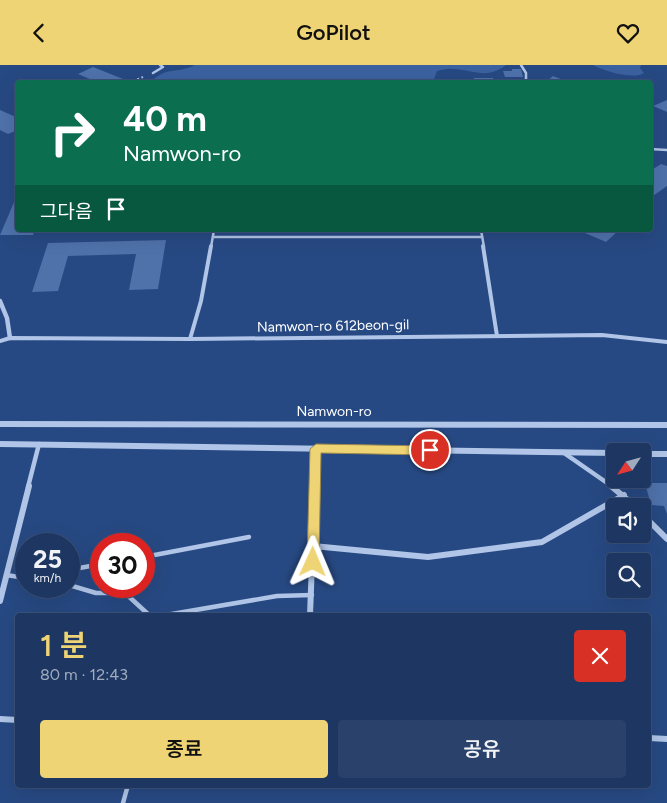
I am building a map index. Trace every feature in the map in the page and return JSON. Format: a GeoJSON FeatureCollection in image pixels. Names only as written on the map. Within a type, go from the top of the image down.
{"type":"FeatureCollection","features":[{"type":"Feature","properties":{"kind":"street"},"geometry":{"type":"LineString","coordinates":[[0,301],[7,318],[10,338]]}},
{"type":"Feature","properties":{"kind":"street","name":"Namwon-ro"},"geometry":{"type":"LineString","coordinates":[[0,424],[667,425]]}},
{"type":"Feature","properties":{"kind":"street"},"geometry":{"type":"LineString","coordinates":[[0,444],[606,453]]}},
{"type":"Feature","properties":{"kind":"street"},"geometry":{"type":"LineString","coordinates":[[0,601],[39,445]]}},
{"type":"Feature","properties":{"kind":"street"},"geometry":{"type":"LineString","coordinates":[[310,613],[316,449]]}},
{"type":"Feature","properties":{"kind":"street"},"geometry":{"type":"LineString","coordinates":[[564,452],[627,498]]}},
{"type":"Feature","properties":{"kind":"street"},"geometry":{"type":"LineString","coordinates":[[651,453],[667,454]]}},
{"type":"Feature","properties":{"kind":"street"},"geometry":{"type":"LineString","coordinates":[[313,546],[428,557],[542,543],[624,495]]}},
{"type":"Feature","properties":{"kind":"street"},"geometry":{"type":"LineString","coordinates":[[651,523],[667,539]]}},
{"type":"Feature","properties":{"kind":"street"},"geometry":{"type":"LineString","coordinates":[[0,719],[15,720]]}},
{"type":"Feature","properties":{"kind":"street"},"geometry":{"type":"LineString","coordinates":[[651,739],[667,739]]}},
{"type":"Feature","properties":{"kind":"lane"},"geometry":{"type":"LineString","coordinates":[[153,73],[163,67],[160,65]]}},
{"type":"Feature","properties":{"kind":"lane"},"geometry":{"type":"LineString","coordinates":[[522,65],[526,73],[526,80]]}},
{"type":"Feature","properties":{"kind":"lane"},"geometry":{"type":"LineString","coordinates":[[653,149],[667,150]]}},
{"type":"Feature","properties":{"kind":"lane"},"geometry":{"type":"LineString","coordinates":[[190,339],[201,301],[214,232]]}},
{"type":"Feature","properties":{"kind":"lane"},"geometry":{"type":"LineString","coordinates":[[481,232],[497,336]]}},
{"type":"Feature","properties":{"kind":"lane"},"geometry":{"type":"LineString","coordinates":[[213,237],[482,237]]}},
{"type":"Feature","properties":{"kind":"lane","name":"Namwon-ro 612beon-gil"},"geometry":{"type":"LineString","coordinates":[[0,341],[10,338],[190,339],[602,335],[667,342]]}},
{"type":"Feature","properties":{"kind":"lane"},"geometry":{"type":"LineString","coordinates":[[155,555],[249,537]]}},
{"type":"Feature","properties":{"kind":"lane"},"geometry":{"type":"LineString","coordinates":[[6,575],[15,576]]}},
{"type":"Feature","properties":{"kind":"lane"},"geometry":{"type":"LineString","coordinates":[[80,588],[96,593],[125,593],[147,613]]}},
{"type":"Feature","properties":{"kind":"lane"},"geometry":{"type":"LineString","coordinates":[[177,613],[277,595],[312,595]]}},
{"type":"Feature","properties":{"kind":"lane"},"geometry":{"type":"LineString","coordinates":[[123,803],[127,788]]}},
{"type":"Feature","properties":{"kind":"shaded area"},"geometry":{"type":"Polygon","coordinates":[[[195,65],[506,65],[499,70],[486,73],[445,69],[437,71],[434,80],[153,80],[167,72],[195,65]]]}},
{"type":"Feature","properties":{"kind":"shaded area"},"geometry":{"type":"Polygon","coordinates":[[[593,65],[641,65],[640,68],[644,73],[633,76],[626,75],[604,70],[593,65]]]}},
{"type":"Feature","properties":{"kind":"building"},"geometry":{"type":"Polygon","coordinates":[[[93,67],[123,79],[92,80],[78,74],[93,67]]]}},
{"type":"Feature","properties":{"kind":"building"},"geometry":{"type":"Polygon","coordinates":[[[512,69],[521,69],[523,77],[505,77],[503,71],[512,71],[512,69]]]}},
{"type":"Feature","properties":{"kind":"building"},"geometry":{"type":"Polygon","coordinates":[[[553,76],[563,80],[548,80],[553,76]]]}},
{"type":"Feature","properties":{"kind":"building"},"geometry":{"type":"Polygon","coordinates":[[[474,78],[493,78],[493,80],[474,80],[474,78]]]}},
{"type":"Feature","properties":{"kind":"building"},"geometry":{"type":"Polygon","coordinates":[[[667,100],[667,112],[653,106],[667,100]]]}},
{"type":"Feature","properties":{"kind":"building"},"geometry":{"type":"Polygon","coordinates":[[[0,110],[15,117],[15,131],[8,134],[0,130],[0,110]]]}},
{"type":"Feature","properties":{"kind":"building"},"geometry":{"type":"Polygon","coordinates":[[[661,164],[667,166],[667,186],[653,196],[653,169],[661,164]]]}},
{"type":"Feature","properties":{"kind":"building"},"geometry":{"type":"Polygon","coordinates":[[[15,200],[15,232],[34,232],[33,235],[0,235],[15,200]]]}},
{"type":"Feature","properties":{"kind":"building"},"geometry":{"type":"Polygon","coordinates":[[[583,232],[617,232],[606,242],[583,232]]]}},
{"type":"Feature","properties":{"kind":"building"},"geometry":{"type":"Polygon","coordinates":[[[166,240],[158,289],[129,290],[136,254],[68,256],[58,291],[32,292],[48,243],[166,240]]]}},
{"type":"Feature","properties":{"kind":"building"},"geometry":{"type":"Polygon","coordinates":[[[651,483],[667,483],[667,514],[664,506],[651,505],[651,498],[649,498],[646,488],[651,488],[651,483]]]}},
{"type":"Feature","properties":{"kind":"route"},"geometry":{"type":"LineString","coordinates":[[313,562],[316,449],[430,450]]}}]}
